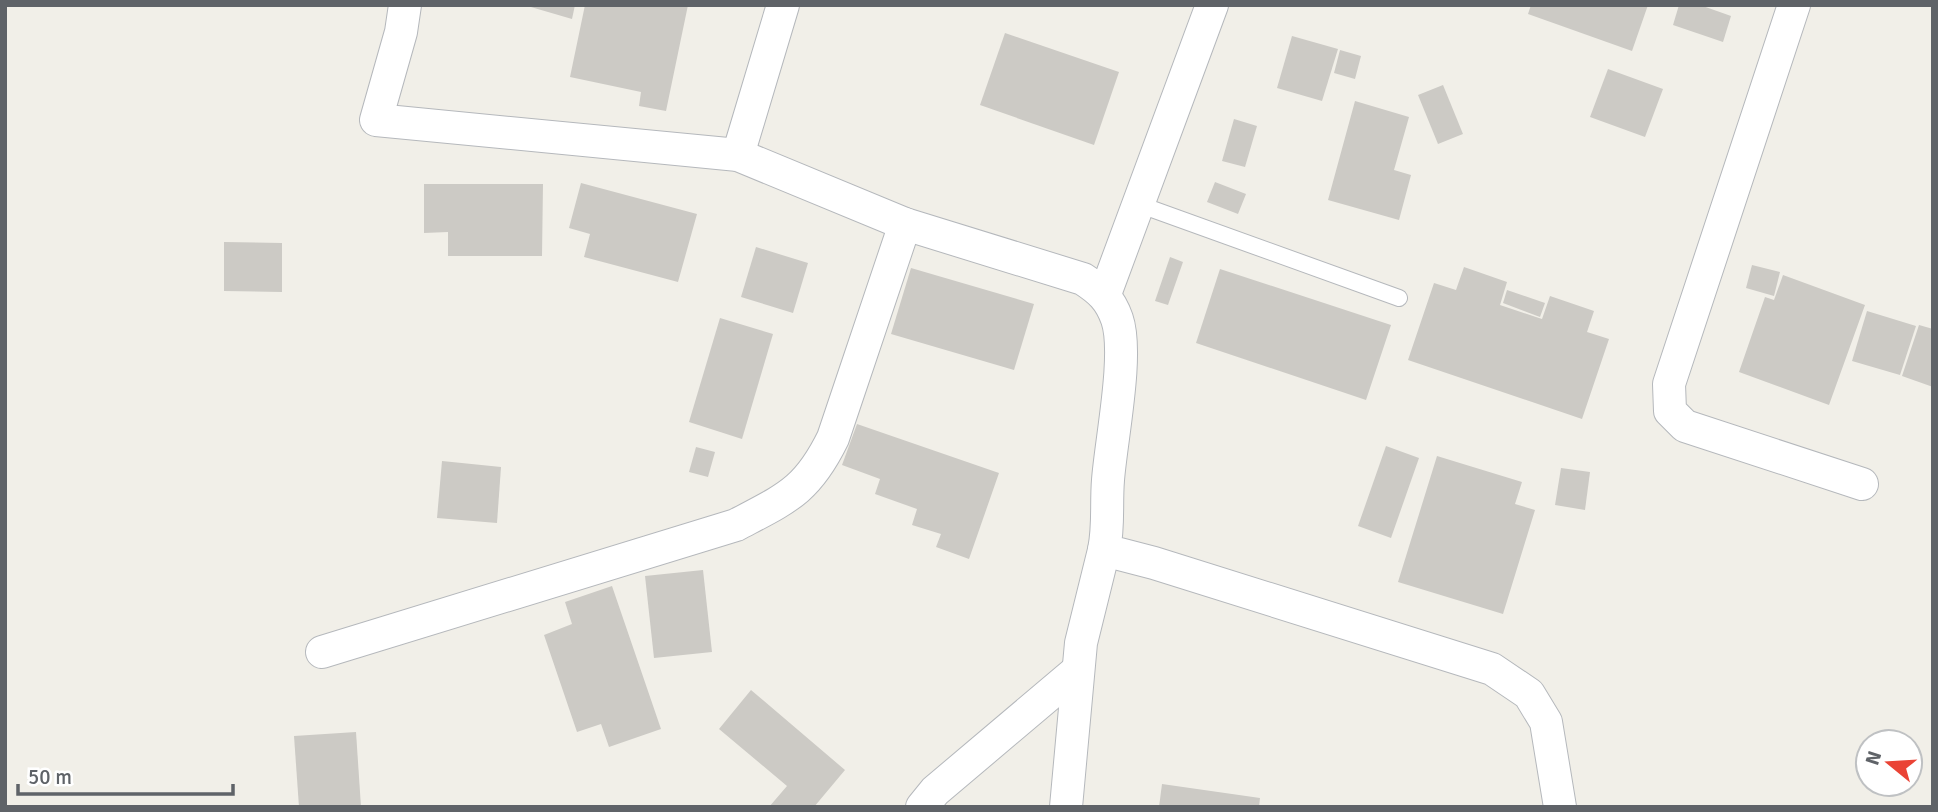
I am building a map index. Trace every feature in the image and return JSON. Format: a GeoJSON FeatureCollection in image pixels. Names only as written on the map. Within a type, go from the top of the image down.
{"type":"FeatureCollection","features":[{"type":"Feature","properties":{"kind":"street"},"geometry":{"type":"LineString","coordinates":[[405,5],[401,32],[376,120],[539,133],[738,155],[905,224],[1083,279],[1105,294],[1118,321],[1121,350],[1107,484],[1108,530],[1077,671],[1066,807]]}},
{"type":"Feature","properties":{"kind":"street"},"geometry":{"type":"LineString","coordinates":[[738,155],[783,5]]}},
{"type":"Feature","properties":{"kind":"street"},"geometry":{"type":"LineString","coordinates":[[1105,294],[1212,5]]}},
{"type":"Feature","properties":{"kind":"street"},"geometry":{"type":"LineString","coordinates":[[1794,5],[1669,384],[1670,411],[1685,426],[1862,484]]}},
{"type":"Feature","properties":{"kind":"street"},"geometry":{"type":"LineString","coordinates":[[322,652],[736,524],[790,497],[818,470],[834,438],[905,224]]}},
{"type":"Feature","properties":{"kind":"street"},"geometry":{"type":"LineString","coordinates":[[1104,550],[1154,562],[1492,669],[1529,694],[1546,722],[1560,807]]}},
{"type":"Feature","properties":{"kind":"street"},"geometry":{"type":"LineString","coordinates":[[922,807],[935,791],[1077,671]]}},
{"type":"Feature","properties":{"kind":"lane"},"geometry":{"type":"LineString","coordinates":[[1138,204],[1399,298]]}},
{"type":"Feature","properties":{"kind":"building"},"geometry":{"type":"Polygon","coordinates":[[[524,5],[575,5],[572,19],[524,5]]]}},
{"type":"Feature","properties":{"kind":"building"},"geometry":{"type":"Polygon","coordinates":[[[585,5],[688,5],[666,111],[639,106],[641,92],[570,77],[585,5]]]}},
{"type":"Feature","properties":{"kind":"building"},"geometry":{"type":"Polygon","coordinates":[[[1531,5],[1648,5],[1632,51],[1528,14],[1531,5]]]}},
{"type":"Feature","properties":{"kind":"building"},"geometry":{"type":"Polygon","coordinates":[[[1679,5],[1700,5],[1731,16],[1723,42],[1673,25],[1679,5]]]}},
{"type":"Feature","properties":{"kind":"building"},"geometry":{"type":"Polygon","coordinates":[[[1005,33],[1119,72],[1094,145],[980,105],[1005,33]]]}},
{"type":"Feature","properties":{"kind":"building"},"geometry":{"type":"Polygon","coordinates":[[[1292,36],[1338,49],[1322,101],[1277,88],[1292,36]]]}},
{"type":"Feature","properties":{"kind":"building"},"geometry":{"type":"Polygon","coordinates":[[[1340,50],[1361,56],[1355,79],[1334,73],[1340,50]]]}},
{"type":"Feature","properties":{"kind":"building"},"geometry":{"type":"Polygon","coordinates":[[[1608,69],[1663,89],[1645,137],[1590,117],[1608,69]]]}},
{"type":"Feature","properties":{"kind":"building"},"geometry":{"type":"Polygon","coordinates":[[[1443,85],[1463,134],[1438,144],[1418,95],[1443,85]]]}},
{"type":"Feature","properties":{"kind":"building"},"geometry":{"type":"Polygon","coordinates":[[[1355,101],[1409,117],[1394,170],[1411,175],[1399,220],[1328,200],[1355,101]]]}},
{"type":"Feature","properties":{"kind":"building"},"geometry":{"type":"Polygon","coordinates":[[[1234,119],[1257,126],[1245,167],[1222,161],[1234,119]]]}},
{"type":"Feature","properties":{"kind":"building"},"geometry":{"type":"Polygon","coordinates":[[[1215,182],[1246,194],[1238,214],[1207,202],[1215,182]]]}},
{"type":"Feature","properties":{"kind":"building"},"geometry":{"type":"Polygon","coordinates":[[[581,183],[697,214],[678,282],[584,257],[590,234],[569,228],[581,183]]]}},
{"type":"Feature","properties":{"kind":"building"},"geometry":{"type":"Polygon","coordinates":[[[424,184],[543,184],[542,256],[448,256],[448,232],[424,233],[424,184]]]}},
{"type":"Feature","properties":{"kind":"building"},"geometry":{"type":"Polygon","coordinates":[[[224,242],[282,243],[282,292],[224,291],[224,242]]]}},
{"type":"Feature","properties":{"kind":"building"},"geometry":{"type":"Polygon","coordinates":[[[756,247],[808,263],[793,313],[741,297],[756,247]]]}},
{"type":"Feature","properties":{"kind":"building"},"geometry":{"type":"Polygon","coordinates":[[[1170,257],[1183,262],[1168,305],[1155,301],[1170,257]]]}},
{"type":"Feature","properties":{"kind":"building"},"geometry":{"type":"Polygon","coordinates":[[[1752,265],[1780,272],[1774,296],[1746,288],[1752,265]]]}},
{"type":"Feature","properties":{"kind":"building"},"geometry":{"type":"Polygon","coordinates":[[[1464,267],[1507,282],[1500,305],[1542,319],[1550,296],[1594,311],[1587,332],[1609,339],[1582,419],[1408,360],[1434,283],[1456,290],[1464,267]]]}},
{"type":"Feature","properties":{"kind":"building"},"geometry":{"type":"Polygon","coordinates":[[[911,268],[1034,304],[1014,370],[891,334],[911,268]]]}},
{"type":"Feature","properties":{"kind":"building"},"geometry":{"type":"Polygon","coordinates":[[[1220,269],[1391,325],[1366,400],[1196,343],[1220,269]]]}},
{"type":"Feature","properties":{"kind":"building"},"geometry":{"type":"Polygon","coordinates":[[[1783,275],[1865,305],[1829,405],[1739,372],[1765,297],[1774,300],[1783,275]]]}},
{"type":"Feature","properties":{"kind":"building"},"geometry":{"type":"Polygon","coordinates":[[[1507,290],[1545,303],[1540,317],[1503,303],[1507,290]]]}},
{"type":"Feature","properties":{"kind":"building"},"geometry":{"type":"Polygon","coordinates":[[[1867,311],[1916,326],[1900,375],[1852,361],[1867,311]]]}},
{"type":"Feature","properties":{"kind":"building"},"geometry":{"type":"Polygon","coordinates":[[[720,318],[773,334],[742,439],[689,422],[720,318]]]}},
{"type":"Feature","properties":{"kind":"building"},"geometry":{"type":"Polygon","coordinates":[[[1919,325],[1933,329],[1933,387],[1902,376],[1919,325]]]}},
{"type":"Feature","properties":{"kind":"building"},"geometry":{"type":"Polygon","coordinates":[[[857,424],[999,473],[969,559],[936,547],[941,534],[912,525],[917,509],[875,494],[880,479],[842,465],[857,424]]]}},
{"type":"Feature","properties":{"kind":"building"},"geometry":{"type":"Polygon","coordinates":[[[1386,446],[1419,458],[1391,538],[1358,526],[1386,446]]]}},
{"type":"Feature","properties":{"kind":"building"},"geometry":{"type":"Polygon","coordinates":[[[696,447],[715,452],[708,477],[689,472],[696,447]]]}},
{"type":"Feature","properties":{"kind":"building"},"geometry":{"type":"Polygon","coordinates":[[[1437,456],[1522,482],[1515,504],[1535,510],[1503,614],[1398,582],[1437,456]]]}},
{"type":"Feature","properties":{"kind":"building"},"geometry":{"type":"Polygon","coordinates":[[[442,461],[501,467],[497,523],[437,518],[442,461]]]}},
{"type":"Feature","properties":{"kind":"building"},"geometry":{"type":"Polygon","coordinates":[[[1561,468],[1590,472],[1585,510],[1555,505],[1561,468]]]}},
{"type":"Feature","properties":{"kind":"building"},"geometry":{"type":"Polygon","coordinates":[[[703,570],[712,652],[654,658],[645,576],[703,570]]]}},
{"type":"Feature","properties":{"kind":"building"},"geometry":{"type":"Polygon","coordinates":[[[612,586],[661,729],[609,747],[601,724],[577,732],[544,635],[572,624],[565,602],[612,586]]]}},
{"type":"Feature","properties":{"kind":"building"},"geometry":{"type":"Polygon","coordinates":[[[751,690],[845,770],[814,807],[769,807],[787,786],[719,729],[751,690]]]}},
{"type":"Feature","properties":{"kind":"building"},"geometry":{"type":"Polygon","coordinates":[[[356,732],[361,807],[299,807],[294,736],[356,732]]]}},
{"type":"Feature","properties":{"kind":"building"},"geometry":{"type":"Polygon","coordinates":[[[1162,784],[1260,798],[1259,807],[1159,807],[1162,784]]]}}]}
